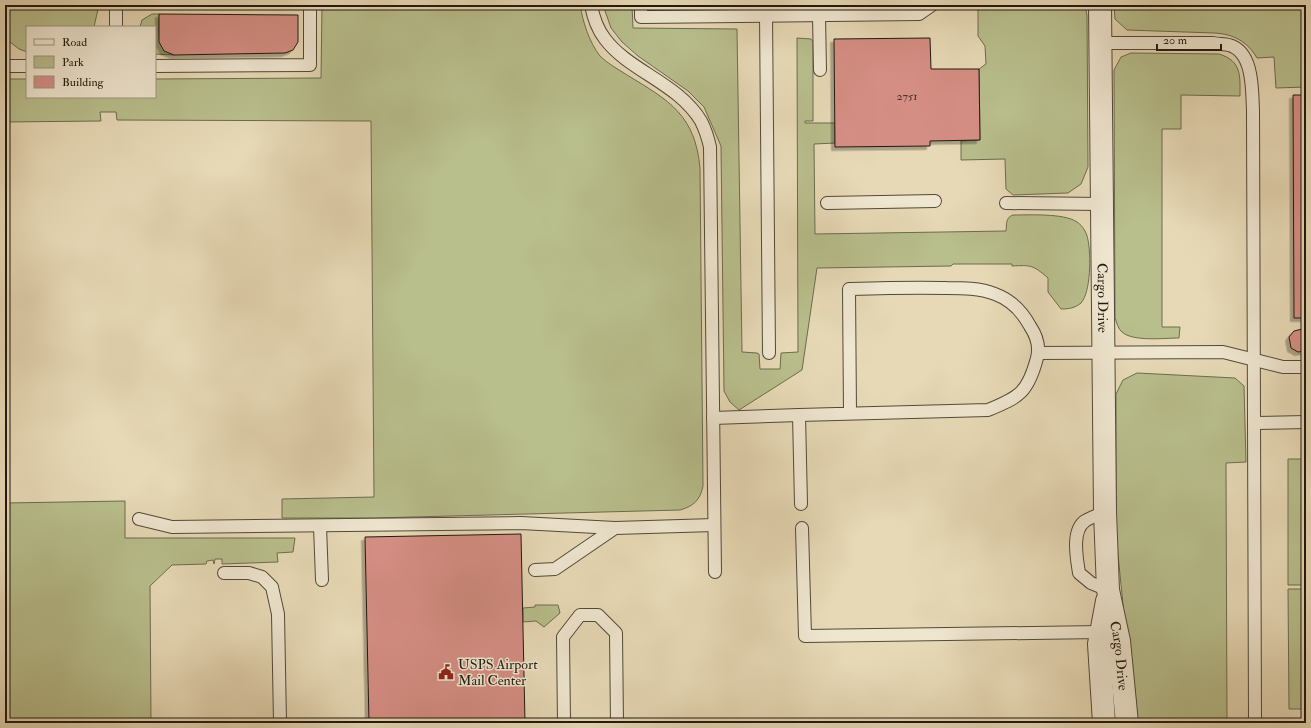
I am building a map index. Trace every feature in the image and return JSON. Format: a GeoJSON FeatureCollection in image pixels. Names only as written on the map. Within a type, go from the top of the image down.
{"type":"FeatureCollection","features":[{"type":"Feature","properties":{"kind":"street","name":"Cargo Drive"},"geometry":{"type":"LineString","coordinates":[[1100,5],[1105,512],[1108,590],[1120,641],[1127,723]]}},
{"type":"Feature","properties":{"kind":"street","name":"Cargo Drive"},"geometry":{"type":"LineString","coordinates":[[1104,723],[1099,644],[1108,590]]}},
{"type":"Feature","properties":{"kind":"lane"},"geometry":{"type":"LineString","coordinates":[[116,5],[116,26]]}},
{"type":"Feature","properties":{"kind":"lane"},"geometry":{"type":"LineString","coordinates":[[156,66],[310,65],[310,5]]}},
{"type":"Feature","properties":{"kind":"lane"},"geometry":{"type":"LineString","coordinates":[[591,5],[598,26],[605,39],[624,57],[677,94],[690,107],[701,121],[710,147],[715,572]]}},
{"type":"Feature","properties":{"kind":"lane"},"geometry":{"type":"LineString","coordinates":[[641,5],[641,17],[819,15],[875,10],[919,9],[932,5]]}},
{"type":"Feature","properties":{"kind":"lane"},"geometry":{"type":"LineString","coordinates":[[766,15],[769,353]]}},
{"type":"Feature","properties":{"kind":"lane"},"geometry":{"type":"LineString","coordinates":[[819,15],[820,70]]}},
{"type":"Feature","properties":{"kind":"lane"},"geometry":{"type":"LineString","coordinates":[[1100,43],[1213,44],[1230,46],[1242,55],[1249,68],[1253,111],[1256,723]]}},
{"type":"Feature","properties":{"kind":"lane"},"geometry":{"type":"LineString","coordinates":[[5,66],[26,66]]}},
{"type":"Feature","properties":{"kind":"lane"},"geometry":{"type":"LineString","coordinates":[[827,203],[936,201]]}},
{"type":"Feature","properties":{"kind":"lane"},"geometry":{"type":"LineString","coordinates":[[1006,203],[1101,204]]}},
{"type":"Feature","properties":{"kind":"lane"},"geometry":{"type":"LineString","coordinates":[[713,418],[988,410],[1013,400],[1023,391],[1033,374],[1038,353],[1036,334],[1018,307],[995,293],[962,288],[911,287],[849,289],[850,413]]}},
{"type":"Feature","properties":{"kind":"lane"},"geometry":{"type":"LineString","coordinates":[[1038,353],[1223,352],[1283,367],[1306,367]]}},
{"type":"Feature","properties":{"kind":"lane"},"geometry":{"type":"LineString","coordinates":[[799,415],[801,504]]}},
{"type":"Feature","properties":{"kind":"lane"},"geometry":{"type":"LineString","coordinates":[[1254,423],[1306,422]]}},
{"type":"Feature","properties":{"kind":"lane"},"geometry":{"type":"LineString","coordinates":[[1105,512],[1084,522],[1076,538],[1076,555],[1079,573],[1091,583],[1108,590]]}},
{"type":"Feature","properties":{"kind":"lane"},"geometry":{"type":"LineString","coordinates":[[139,519],[172,527],[521,523],[616,528],[714,525]]}},
{"type":"Feature","properties":{"kind":"lane"},"geometry":{"type":"LineString","coordinates":[[320,526],[322,580]]}},
{"type":"Feature","properties":{"kind":"lane"},"geometry":{"type":"LineString","coordinates":[[535,570],[555,569],[616,528]]}},
{"type":"Feature","properties":{"kind":"lane"},"geometry":{"type":"LineString","coordinates":[[802,528],[805,636],[1101,632]]}},
{"type":"Feature","properties":{"kind":"lane"},"geometry":{"type":"LineString","coordinates":[[224,573],[249,573],[262,577],[272,587],[278,614],[280,723]]}},
{"type":"Feature","properties":{"kind":"lane"},"geometry":{"type":"LineString","coordinates":[[564,723],[563,636],[580,615],[598,615],[616,633],[617,723]]}},
{"type":"Feature","properties":{"kind":"green space"},"geometry":{"type":"Polygon","coordinates":[[[322,5],[580,5],[587,32],[600,56],[656,93],[678,111],[693,135],[700,168],[703,486],[696,502],[689,507],[680,510],[374,518],[282,518],[282,499],[374,497],[371,121],[117,120],[116,112],[100,112],[101,121],[5,122],[5,79],[26,79],[26,98],[156,98],[156,79],[321,78],[322,5]]]}},
{"type":"Feature","properties":{"kind":"green space"},"geometry":{"type":"Polygon","coordinates":[[[603,5],[632,5],[633,28],[737,29],[742,352],[759,354],[760,369],[780,369],[781,353],[798,352],[797,38],[811,39],[813,42],[813,121],[805,121],[805,123],[835,123],[835,143],[814,144],[815,234],[1006,231],[1008,220],[1010,216],[1013,215],[1046,215],[1064,217],[1079,224],[1084,230],[1089,246],[1090,254],[1087,290],[1081,303],[1076,306],[1061,309],[1048,292],[1048,278],[1035,268],[1012,266],[1012,264],[953,264],[951,266],[817,268],[802,370],[739,410],[730,402],[724,391],[721,146],[704,107],[688,91],[638,56],[622,42],[611,28],[603,5]]]}},
{"type":"Feature","properties":{"kind":"green space"},"geometry":{"type":"Polygon","coordinates":[[[978,5],[1085,6],[1087,15],[1088,167],[1081,184],[1068,193],[1013,195],[1006,189],[1005,159],[961,160],[961,141],[980,140],[979,69],[986,64],[985,46],[978,36],[978,5]]]}},
{"type":"Feature","properties":{"kind":"green space"},"geometry":{"type":"Polygon","coordinates":[[[1114,5],[1306,5],[1306,87],[1276,88],[1274,57],[1257,58],[1244,43],[1227,35],[1214,33],[1127,30],[1115,19],[1114,5]]]}},
{"type":"Feature","properties":{"kind":"green space"},"geometry":{"type":"Polygon","coordinates":[[[5,9],[98,9],[94,26],[26,26],[26,52],[19,49],[5,38],[5,9]]]}},
{"type":"Feature","properties":{"kind":"green space"},"geometry":{"type":"Polygon","coordinates":[[[152,14],[159,14],[159,38],[161,44],[168,52],[174,55],[156,54],[156,26],[140,26],[142,20],[152,14]]]}},
{"type":"Feature","properties":{"kind":"green space"},"geometry":{"type":"Polygon","coordinates":[[[1131,53],[1219,54],[1232,61],[1238,70],[1240,96],[1181,95],[1181,129],[1162,129],[1162,327],[1180,327],[1179,338],[1149,339],[1127,335],[1122,332],[1115,318],[1114,70],[1121,57],[1131,53]]]}},
{"type":"Feature","properties":{"kind":"green space"},"geometry":{"type":"Polygon","coordinates":[[[1137,373],[1235,378],[1244,386],[1246,462],[1226,463],[1227,723],[1135,723],[1116,535],[1116,394],[1123,380],[1137,373]]]}},
{"type":"Feature","properties":{"kind":"green space"},"geometry":{"type":"Polygon","coordinates":[[[1288,459],[1306,459],[1306,486],[1304,486],[1304,492],[1306,492],[1306,585],[1288,585],[1288,459]]]}},
{"type":"Feature","properties":{"kind":"green space"},"geometry":{"type":"Polygon","coordinates":[[[125,501],[125,538],[295,538],[293,552],[277,553],[278,562],[222,564],[222,559],[215,559],[214,564],[213,560],[207,561],[206,564],[172,565],[150,586],[151,723],[5,723],[5,503],[125,501]]]}},
{"type":"Feature","properties":{"kind":"green space"},"geometry":{"type":"Polygon","coordinates":[[[1288,589],[1306,589],[1306,709],[1289,709],[1288,589]]]}},
{"type":"Feature","properties":{"kind":"green space"},"geometry":{"type":"Polygon","coordinates":[[[535,605],[558,605],[560,613],[544,627],[536,621],[523,622],[523,608],[535,607],[535,605]]]}},
{"type":"Feature","properties":{"kind":"building"},"geometry":{"type":"Polygon","coordinates":[[[159,14],[298,15],[298,42],[293,50],[285,53],[174,55],[164,51],[159,42],[159,14]]]}},
{"type":"Feature","properties":{"kind":"building"},"geometry":{"type":"Polygon","coordinates":[[[930,38],[931,69],[979,69],[980,140],[930,141],[930,146],[835,147],[834,39],[930,38]]]}},
{"type":"Feature","properties":{"kind":"building"},"geometry":{"type":"Polygon","coordinates":[[[1293,95],[1306,95],[1306,318],[1294,318],[1293,95]]]}},
{"type":"Feature","properties":{"kind":"building"},"geometry":{"type":"Polygon","coordinates":[[[1302,329],[1306,331],[1306,351],[1298,352],[1291,348],[1289,337],[1294,331],[1302,329]]]}},
{"type":"Feature","properties":{"kind":"building","name":"USPS Airport Mail Center"},"geometry":{"type":"Polygon","coordinates":[[[521,534],[525,723],[369,723],[365,537],[521,534]]]}},
{"type":"Feature","properties":{"kind":"place","name":"USPS Airport Mail Center"},"geometry":{"type":"Point","coordinates":[446,672]}}]}
